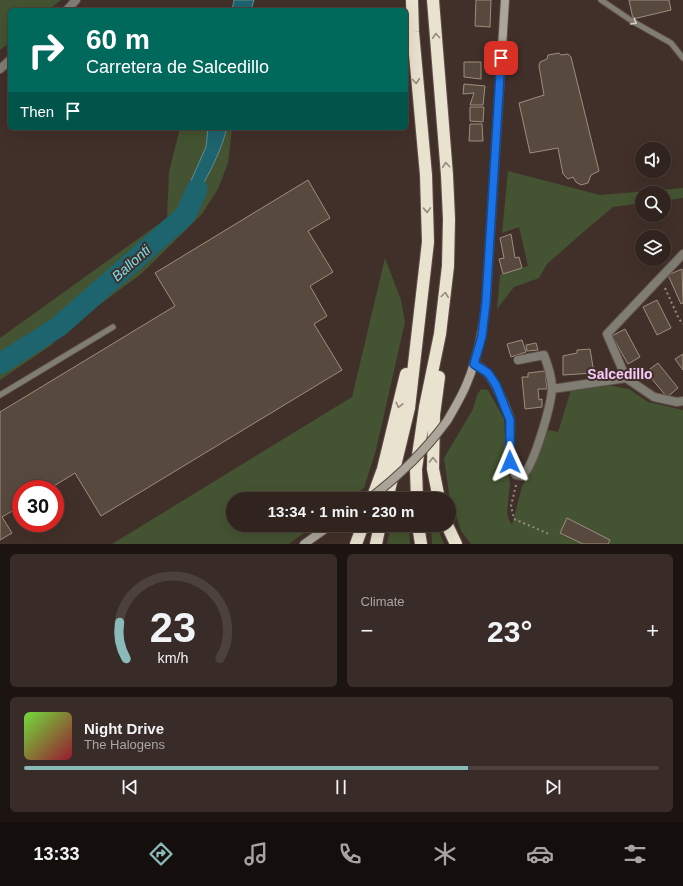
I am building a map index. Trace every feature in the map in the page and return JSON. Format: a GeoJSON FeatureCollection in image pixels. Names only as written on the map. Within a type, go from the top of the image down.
{"type":"FeatureCollection","features":[{"type":"Feature","properties":{"kind":"highway"},"geometry":{"type":"LineString","coordinates":[[389,492],[409,408],[428,242],[426,175],[412,32],[412,0]]}},
{"type":"Feature","properties":{"kind":"highway"},"geometry":{"type":"LineString","coordinates":[[416,492],[416,468],[425,407],[440,334],[448,266],[449,219],[433,0]]}},
{"type":"Feature","properties":{"kind":"highway"},"geometry":{"type":"LineString","coordinates":[[374,492],[383,469],[420,313]]}},
{"type":"Feature","properties":{"kind":"highway"},"geometry":{"type":"LineString","coordinates":[[438,492],[433,469],[434,415],[440,369],[440,334]]}},
{"type":"Feature","properties":{"kind":"highway"},"geometry":{"type":"LineString","coordinates":[[356,544],[360,532]]}},
{"type":"Feature","properties":{"kind":"highway"},"geometry":{"type":"LineString","coordinates":[[376,544],[379,532]]}},
{"type":"Feature","properties":{"kind":"highway"},"geometry":{"type":"LineString","coordinates":[[419,532],[421,544]]}},
{"type":"Feature","properties":{"kind":"highway"},"geometry":{"type":"LineString","coordinates":[[450,532],[456,544]]}},
{"type":"Feature","properties":{"kind":"street"},"geometry":{"type":"LineString","coordinates":[[69,8],[76,0]]}},
{"type":"Feature","properties":{"kind":"street"},"geometry":{"type":"LineString","coordinates":[[379,492],[402,473],[433,440],[447,421],[467,384],[482,336],[486,302],[505,0]]}},
{"type":"Feature","properties":{"kind":"street"},"geometry":{"type":"LineString","coordinates":[[0,69],[8,62]]}},
{"type":"Feature","properties":{"kind":"street"},"geometry":{"type":"LineString","coordinates":[[683,254],[608,334],[626,378],[654,397],[683,402]]}},
{"type":"Feature","properties":{"kind":"street"},"geometry":{"type":"LineString","coordinates":[[474,364],[488,373],[496,385],[510,420],[510,462],[513,472],[519,476],[522,476],[527,471],[535,454],[549,405],[552,388],[544,355],[518,360]]}},
{"type":"Feature","properties":{"kind":"street"},"geometry":{"type":"LineString","coordinates":[[552,388],[626,378]]}},
{"type":"Feature","properties":{"kind":"street"},"geometry":{"type":"LineString","coordinates":[[304,544],[321,532]]}},
{"type":"Feature","properties":{"kind":"lane"},"geometry":{"type":"LineString","coordinates":[[602,0],[632,21],[671,43],[683,58]]}},
{"type":"Feature","properties":{"kind":"lane"},"geometry":{"type":"LineString","coordinates":[[0,395],[113,327]]}},
{"type":"Feature","properties":{"kind":"path"},"geometry":{"type":"LineString","coordinates":[[657,281],[666,289],[679,319],[683,324]]}},
{"type":"Feature","properties":{"kind":"path"},"geometry":{"type":"LineString","coordinates":[[519,476],[511,506],[512,516],[514,519],[549,534]]}},
{"type":"Feature","properties":{"kind":"green space"},"geometry":{"type":"Polygon","coordinates":[[[0,0],[61,0],[51,8],[8,8],[8,44],[0,50],[0,0]]]}},
{"type":"Feature","properties":{"kind":"green space"},"geometry":{"type":"Polygon","coordinates":[[[180,130],[232,130],[228,163],[218,189],[202,214],[141,274],[56,337],[53,344],[0,380],[0,338],[167,218],[169,172],[180,130]]]}},
{"type":"Feature","properties":{"kind":"green space"},"geometry":{"type":"Polygon","coordinates":[[[508,171],[600,195],[635,192],[635,204],[613,207],[547,264],[539,278],[514,287],[497,309],[500,275],[528,266],[519,227],[502,233],[508,171]]]}},
{"type":"Feature","properties":{"kind":"green space"},"geometry":{"type":"Polygon","coordinates":[[[683,188],[683,198],[671,200],[671,189],[683,188]]]}},
{"type":"Feature","properties":{"kind":"green space"},"geometry":{"type":"Polygon","coordinates":[[[385,258],[401,300],[405,322],[376,450],[364,488],[359,492],[226,492],[226,532],[305,532],[289,544],[112,544],[352,397],[385,258]]]}},
{"type":"Feature","properties":{"kind":"green space"},"geometry":{"type":"Polygon","coordinates":[[[608,385],[629,389],[648,402],[683,410],[683,544],[471,544],[461,531],[456,515],[456,492],[449,492],[444,458],[473,409],[477,395],[481,389],[488,390],[504,419],[506,456],[510,484],[507,512],[508,518],[512,525],[522,487],[532,466],[544,429],[558,432],[571,390],[608,385]]]}},
{"type":"Feature","properties":{"kind":"green space"},"geometry":{"type":"Polygon","coordinates":[[[390,532],[409,532],[410,544],[387,544],[390,532]]]}},
{"type":"Feature","properties":{"kind":"green space"},"geometry":{"type":"Polygon","coordinates":[[[431,532],[439,532],[444,544],[432,544],[431,532]]]}},
{"type":"Feature","properties":{"kind":"water"},"geometry":{"type":"Polygon","coordinates":[[[234,0],[254,0],[252,8],[232,8],[234,0]]]}},
{"type":"Feature","properties":{"kind":"water"},"geometry":{"type":"Polygon","coordinates":[[[208,130],[226,130],[210,172],[193,204],[180,220],[190,183],[206,147],[208,130]]]}},
{"type":"Feature","properties":{"kind":"building"},"geometry":{"type":"Polygon","coordinates":[[[476,0],[491,0],[490,27],[475,26],[476,0]]]}},
{"type":"Feature","properties":{"kind":"building"},"geometry":{"type":"Polygon","coordinates":[[[629,0],[669,0],[671,10],[633,19],[629,0]]]}},
{"type":"Feature","properties":{"kind":"building"},"geometry":{"type":"Polygon","coordinates":[[[559,53],[561,55],[568,54],[571,57],[599,171],[591,175],[588,183],[581,185],[576,182],[573,177],[568,179],[563,174],[558,148],[530,153],[519,103],[544,95],[539,66],[540,62],[547,59],[548,55],[559,53]]]}},
{"type":"Feature","properties":{"kind":"building"},"geometry":{"type":"Polygon","coordinates":[[[464,62],[481,62],[481,79],[464,77],[464,62]]]}},
{"type":"Feature","properties":{"kind":"building"},"geometry":{"type":"Polygon","coordinates":[[[464,84],[485,86],[483,105],[470,105],[474,93],[463,94],[464,84]]]}},
{"type":"Feature","properties":{"kind":"building"},"geometry":{"type":"Polygon","coordinates":[[[470,107],[484,107],[483,122],[470,121],[470,107]]]}},
{"type":"Feature","properties":{"kind":"building"},"geometry":{"type":"Polygon","coordinates":[[[470,124],[482,124],[483,141],[469,141],[470,124]]]}},
{"type":"Feature","properties":{"kind":"building"},"geometry":{"type":"Polygon","coordinates":[[[308,180],[330,218],[308,231],[333,272],[310,286],[327,316],[314,324],[342,370],[101,516],[75,473],[64,480],[12,480],[12,511],[2,517],[12,533],[0,540],[0,412],[175,306],[155,273],[308,180]]]}},
{"type":"Feature","properties":{"kind":"building"},"geometry":{"type":"Polygon","coordinates":[[[511,234],[515,258],[519,257],[522,268],[503,274],[499,259],[504,258],[500,238],[511,234]]]}},
{"type":"Feature","properties":{"kind":"building"},"geometry":{"type":"Polygon","coordinates":[[[682,269],[683,303],[681,304],[668,275],[682,269]]]}},
{"type":"Feature","properties":{"kind":"building"},"geometry":{"type":"Polygon","coordinates":[[[657,300],[671,328],[657,335],[643,307],[657,300]]]}},
{"type":"Feature","properties":{"kind":"building"},"geometry":{"type":"Polygon","coordinates":[[[625,329],[640,357],[628,364],[612,336],[625,329]]]}},
{"type":"Feature","properties":{"kind":"building"},"geometry":{"type":"Polygon","coordinates":[[[522,340],[526,352],[511,357],[507,344],[522,340]]]}},
{"type":"Feature","properties":{"kind":"building"},"geometry":{"type":"Polygon","coordinates":[[[536,343],[538,350],[527,351],[526,345],[536,343]]]}},
{"type":"Feature","properties":{"kind":"building"},"geometry":{"type":"Polygon","coordinates":[[[590,349],[594,373],[563,375],[563,356],[577,353],[577,350],[590,349]]]}},
{"type":"Feature","properties":{"kind":"building"},"geometry":{"type":"Polygon","coordinates":[[[683,354],[683,370],[675,359],[683,354]]]}},
{"type":"Feature","properties":{"kind":"building"},"geometry":{"type":"Polygon","coordinates":[[[658,363],[678,388],[667,397],[646,372],[658,363]]]}},
{"type":"Feature","properties":{"kind":"building"},"geometry":{"type":"Polygon","coordinates":[[[545,371],[547,389],[538,389],[539,400],[542,399],[542,407],[525,409],[522,377],[528,377],[528,373],[545,371]]]}},
{"type":"Feature","properties":{"kind":"building"},"geometry":{"type":"Polygon","coordinates":[[[567,518],[610,540],[608,544],[583,544],[560,533],[567,518]]]}},
{"type":"Feature","properties":{"kind":"waterway","name":"Ballonti"},"geometry":{"type":"LineString","coordinates":[[0,364],[58,327],[180,220],[186,214],[197,189]]}},
{"type":"Feature","properties":{"kind":"district","name":"Salcedillo"},"geometry":{"type":"Point","coordinates":[620,374]}},
{"type":"Feature","properties":{"kind":"route"},"geometry":{"type":"LineString","coordinates":[[501,58],[486,302],[482,336],[474,364],[488,373],[496,385],[510,420],[510,462]]}}]}
